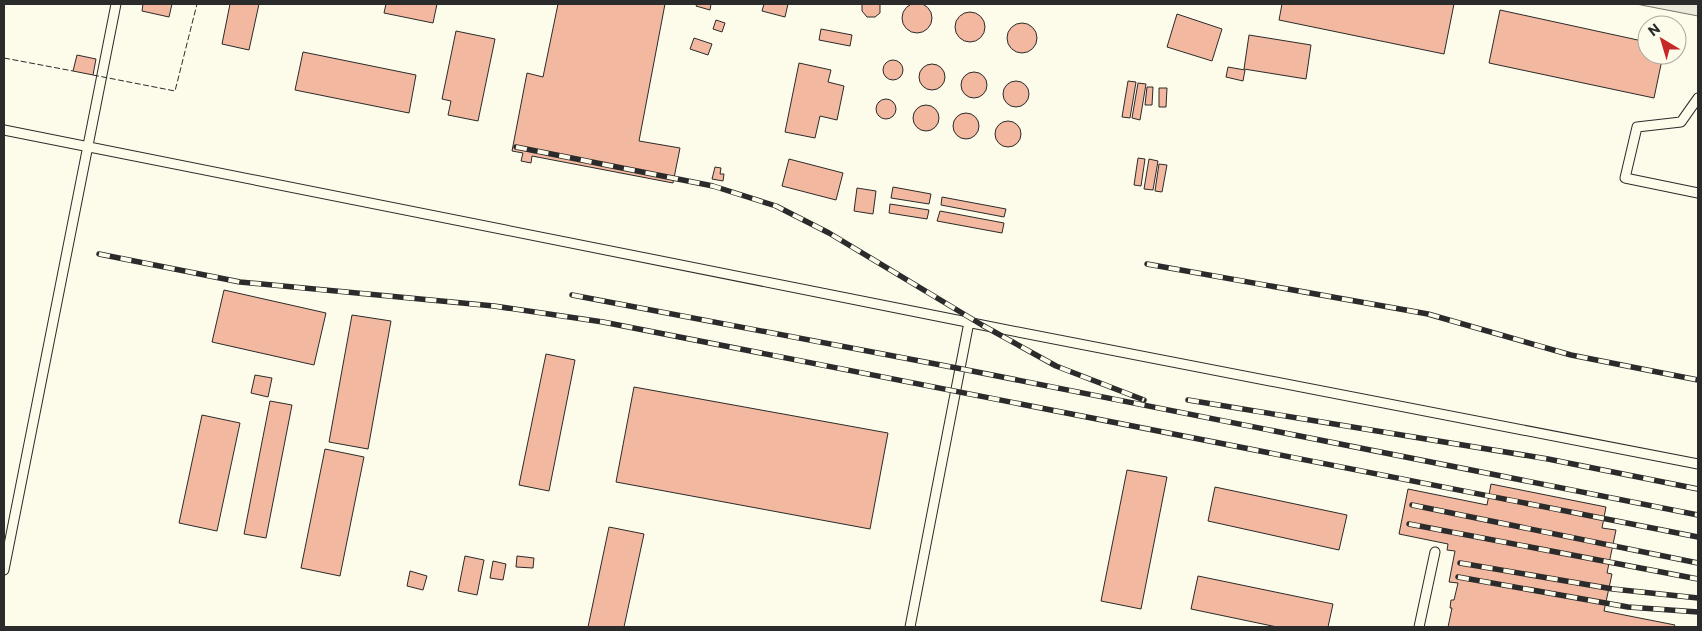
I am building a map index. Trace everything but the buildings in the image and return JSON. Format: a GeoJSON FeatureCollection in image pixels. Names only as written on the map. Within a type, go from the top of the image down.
{"type":"FeatureCollection","features":[{"type":"Feature","properties":{"kind":"lane"},"geometry":{"type":"LineString","coordinates":[[4,570],[86,146],[116,4]]}},
{"type":"Feature","properties":{"kind":"lane"},"geometry":{"type":"LineString","coordinates":[[1698,98],[1681,122],[1637,128],[1625,178],[1698,193]]}},
{"type":"Feature","properties":{"kind":"lane"},"geometry":{"type":"LineString","coordinates":[[4,130],[969,322],[1698,464]]}},
{"type":"Feature","properties":{"kind":"lane"},"geometry":{"type":"LineString","coordinates":[[910,627],[969,322]]}},
{"type":"Feature","properties":{"kind":"lane"},"geometry":{"type":"LineString","coordinates":[[1419,627],[1435,552]]}},
{"type":"Feature","properties":{"kind":"shaded area"},"geometry":{"type":"Polygon","coordinates":[[[1636,4],[1698,4],[1698,16],[1636,4]]]}},
{"type":"Feature","properties":{"kind":"railway"},"geometry":{"type":"LineString","coordinates":[[516,147],[713,186],[776,206],[829,233],[982,325],[1056,366],[1144,400]]}},
{"type":"Feature","properties":{"kind":"railway"},"geometry":{"type":"LineString","coordinates":[[99,254],[240,282],[494,306],[603,322],[1698,537]]}},
{"type":"Feature","properties":{"kind":"railway"},"geometry":{"type":"LineString","coordinates":[[1147,264],[1428,314],[1571,355],[1698,380]]}},
{"type":"Feature","properties":{"kind":"railway"},"geometry":{"type":"LineString","coordinates":[[572,295],[962,369],[1698,515]]}},
{"type":"Feature","properties":{"kind":"railway"},"geometry":{"type":"LineString","coordinates":[[1188,400],[1548,459],[1698,489]]}},
{"type":"Feature","properties":{"kind":"railway"},"geometry":{"type":"LineString","coordinates":[[1412,505],[1698,563]]}},
{"type":"Feature","properties":{"kind":"railway"},"geometry":{"type":"LineString","coordinates":[[1409,524],[1698,579]]}},
{"type":"Feature","properties":{"kind":"railway"},"geometry":{"type":"LineString","coordinates":[[1460,563],[1613,589],[1698,598]]}},
{"type":"Feature","properties":{"kind":"railway"},"geometry":{"type":"LineString","coordinates":[[1458,577],[1628,607],[1698,612]]}},
{"type":"Feature","properties":{"kind":"fence"},"geometry":{"type":"LineString","coordinates":[[93,75],[175,91],[197,4]]}},
{"type":"Feature","properties":{"kind":"fence"},"geometry":{"type":"LineString","coordinates":[[4,58],[73,71]]}}]}
